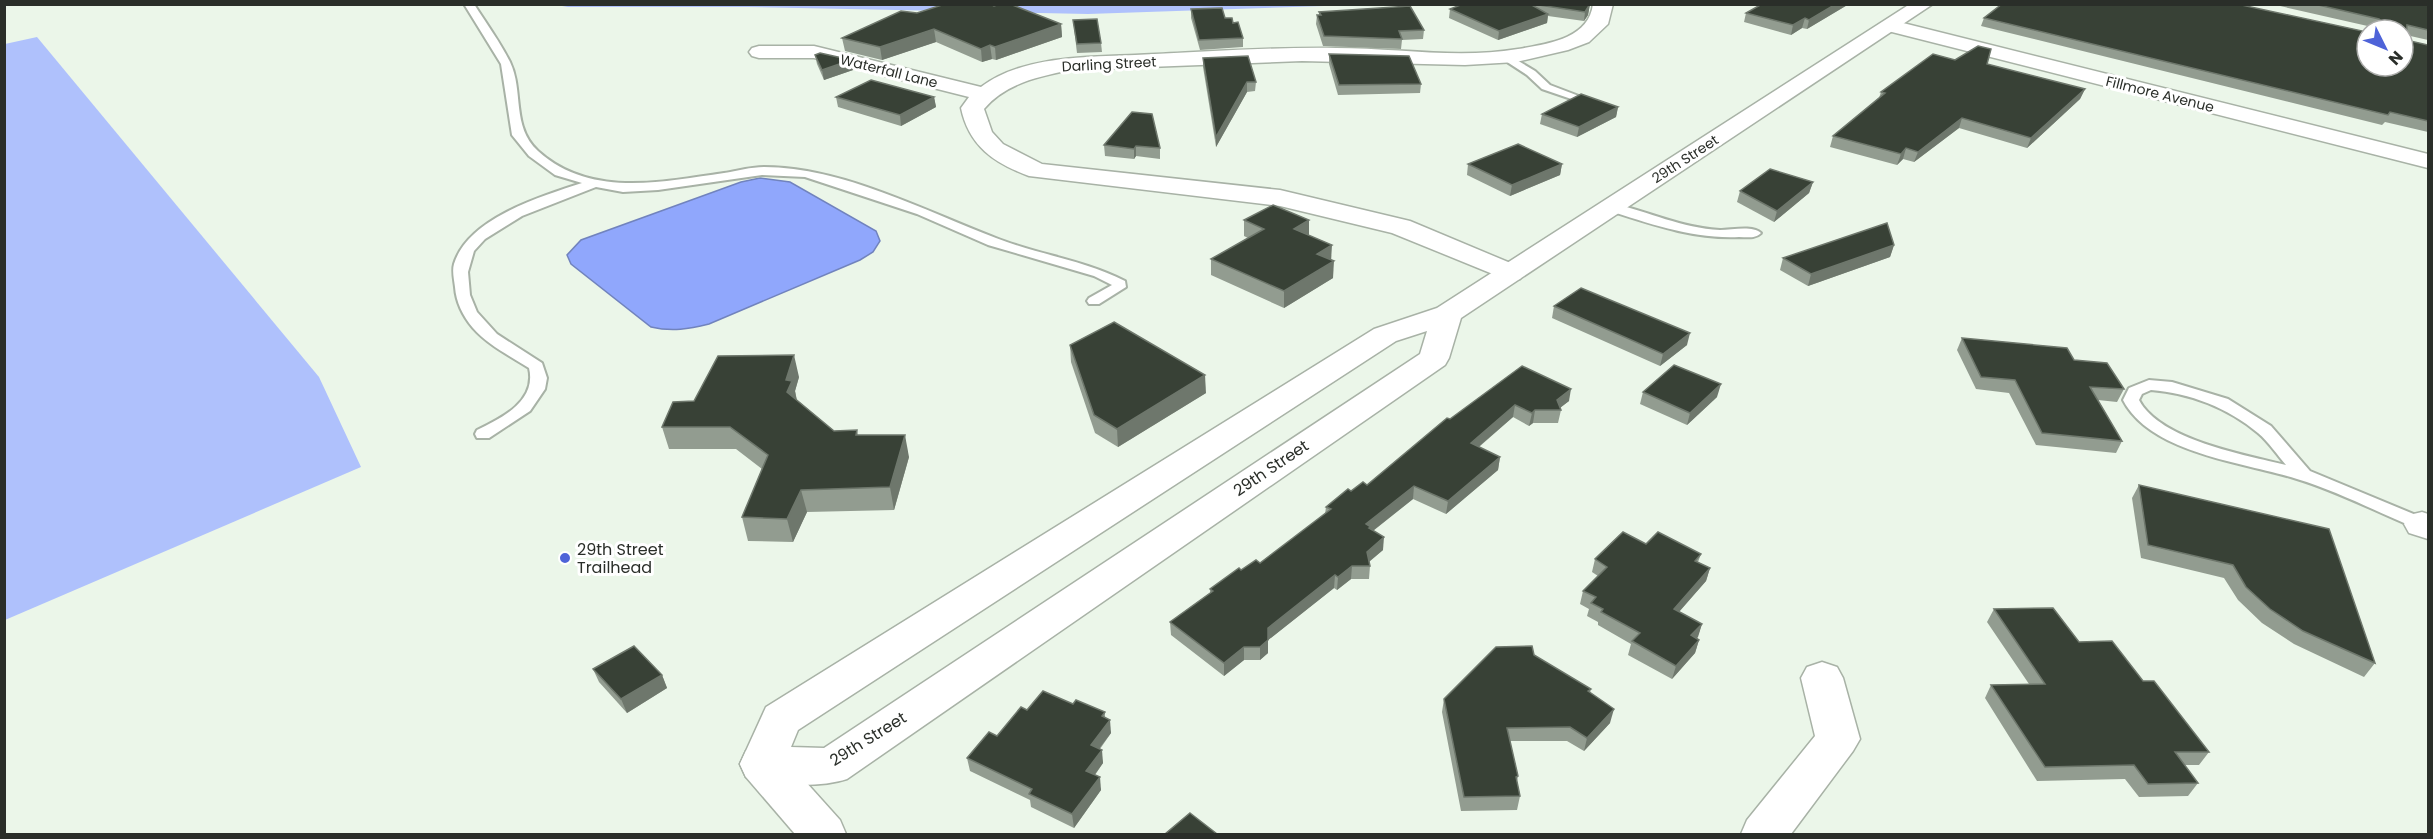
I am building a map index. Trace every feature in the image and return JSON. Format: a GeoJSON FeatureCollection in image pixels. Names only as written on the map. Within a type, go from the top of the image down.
{"type":"FeatureCollection","features":[{"type":"Feature","properties":{"kind":"street","name":"Darling Street"},"geometry":{"type":"LineString","coordinates":[[982,94],[1002,82],[1031,71],[1070,64],[1334,54],[1463,58],[1539,52],[1587,35],[1599,26],[1603,16],[1603,4]]}},
{"type":"Feature","properties":{"kind":"street","name":"29th Street"},"geometry":{"type":"LineString","coordinates":[[1447,314],[1434,358],[831,766],[762,764],[781,719],[1385,335],[1447,314],[1924,4]]}},
{"type":"Feature","properties":{"kind":"street","name":"Fillmore Avenue"},"geometry":{"type":"LineString","coordinates":[[1891,26],[2428,161]]}},
{"type":"Feature","properties":{"kind":"street","name":"Waterfall Lane"},"geometry":{"type":"LineString","coordinates":[[759,52],[814,52],[982,94]]}},
{"type":"Feature","properties":{"kind":"street"},"geometry":{"type":"LineString","coordinates":[[982,94],[972,108],[975,124],[992,148],[1008,160],[1038,171],[1280,198],[1401,227],[1510,273]]}},
{"type":"Feature","properties":{"kind":"street"},"geometry":{"type":"LineString","coordinates":[[1764,834],[1838,739],[1822,678]]}},
{"type":"Feature","properties":{"kind":"street"},"geometry":{"type":"LineString","coordinates":[[762,764],[823,834]]}},
{"type":"Feature","properties":{"kind":"lane"},"geometry":{"type":"LineString","coordinates":[[469,4],[506,64],[518,135],[523,144],[552,169],[595,183],[638,188],[762,171],[806,173],[922,211],[993,242],[1099,273],[1120,284],[1119,288],[1113,292],[1094,301]]}},
{"type":"Feature","properties":{"kind":"lane"},"geometry":{"type":"LineString","coordinates":[[1505,56],[1532,73],[1546,87],[1586,101]]}},
{"type":"Feature","properties":{"kind":"lane"},"geometry":{"type":"LineString","coordinates":[[483,434],[508,422],[524,409],[538,381],[538,371],[536,366],[492,338],[477,324],[468,308],[462,288],[461,265],[467,251],[478,238],[497,224],[536,205],[595,183]]}},
{"type":"Feature","properties":{"kind":"lane"},"geometry":{"type":"LineString","coordinates":[[1612,207],[1684,230],[1721,234],[1754,233]]}},
{"type":"Feature","properties":{"kind":"lane"},"geometry":{"type":"LineString","coordinates":[[2304,475],[2265,430],[2222,402],[2172,387],[2149,386],[2135,391],[2131,400],[2139,414],[2158,428],[2228,455],[2304,475],[2425,526]]}},
{"type":"Feature","properties":{"kind":"shaded area"},"geometry":{"type":"Polygon","coordinates":[[[556,5],[1355,5],[1088,14],[556,5]]]}},
{"type":"Feature","properties":{"kind":"shaded area"},"geometry":{"type":"Polygon","coordinates":[[[37,37],[319,377],[361,467],[5,620],[5,44],[37,37]]]}},
{"type":"Feature","properties":{"kind":"shaded area"},"geometry":{"type":"Polygon","coordinates":[[[760,178],[790,182],[876,231],[880,241],[873,252],[860,260],[709,324],[673,330],[651,327],[571,264],[567,255],[581,240],[741,182],[760,178]]]}},
{"type":"Feature","properties":{"kind":"building"},"geometry":{"type":"Polygon","coordinates":[[[945,4],[990,4],[994,6],[1010,4],[1061,24],[995,47],[990,45],[981,49],[934,29],[880,47],[842,38],[901,11],[917,13],[945,4]]]}},
{"type":"Feature","properties":{"kind":"building"},"geometry":{"type":"Polygon","coordinates":[[[1463,4],[1530,4],[1548,14],[1499,31],[1450,9],[1463,4]]]}},
{"type":"Feature","properties":{"kind":"building"},"geometry":{"type":"Polygon","coordinates":[[[1532,4],[1590,4],[1585,12],[1532,4]]]}},
{"type":"Feature","properties":{"kind":"building"},"geometry":{"type":"Polygon","coordinates":[[[1762,4],[1836,4],[1809,20],[1805,18],[1793,25],[1746,13],[1762,4]]]}},
{"type":"Feature","properties":{"kind":"building"},"geometry":{"type":"Polygon","coordinates":[[[2002,4],[2237,4],[2355,29],[2355,78],[2415,78],[2415,42],[2428,45],[2428,121],[2390,112],[2388,115],[1984,18],[2002,4]]]}},
{"type":"Feature","properties":{"kind":"building"},"geometry":{"type":"Polygon","coordinates":[[[2314,4],[2428,4],[2428,30],[2415,27],[2415,18],[2375,18],[2314,4]]]}},
{"type":"Feature","properties":{"kind":"building"},"geometry":{"type":"Polygon","coordinates":[[[1410,6],[1424,30],[1399,31],[1402,39],[1324,36],[1317,15],[1321,15],[1319,12],[1410,6]]]}},
{"type":"Feature","properties":{"kind":"building"},"geometry":{"type":"Polygon","coordinates":[[[1222,8],[1225,18],[1232,18],[1233,23],[1238,22],[1243,38],[1199,40],[1191,9],[1222,8]]]}},
{"type":"Feature","properties":{"kind":"building"},"geometry":{"type":"Polygon","coordinates":[[[1097,19],[1101,43],[1077,44],[1073,20],[1097,19]]]}},
{"type":"Feature","properties":{"kind":"building"},"geometry":{"type":"Polygon","coordinates":[[[1978,46],[1991,49],[1987,64],[2085,89],[2031,138],[1962,118],[1918,152],[1906,148],[1901,154],[1833,136],[1885,93],[1881,92],[1933,54],[1955,60],[1978,46]]]}},
{"type":"Feature","properties":{"kind":"building"},"geometry":{"type":"Polygon","coordinates":[[[820,53],[851,60],[822,70],[815,55],[820,53]]]}},
{"type":"Feature","properties":{"kind":"building"},"geometry":{"type":"Polygon","coordinates":[[[1329,54],[1409,56],[1421,84],[1339,85],[1329,54]]]}},
{"type":"Feature","properties":{"kind":"building"},"geometry":{"type":"Polygon","coordinates":[[[1248,56],[1256,82],[1247,82],[1216,137],[1203,58],[1248,56]]]}},
{"type":"Feature","properties":{"kind":"building"},"geometry":{"type":"Polygon","coordinates":[[[871,80],[934,97],[900,115],[836,97],[871,80]]]}},
{"type":"Feature","properties":{"kind":"building"},"geometry":{"type":"Polygon","coordinates":[[[1581,94],[1618,107],[1579,127],[1542,114],[1581,94]]]}},
{"type":"Feature","properties":{"kind":"building"},"geometry":{"type":"Polygon","coordinates":[[[1132,112],[1152,114],[1160,148],[1136,146],[1134,149],[1104,145],[1132,112]]]}},
{"type":"Feature","properties":{"kind":"building"},"geometry":{"type":"Polygon","coordinates":[[[1518,144],[1562,164],[1512,185],[1468,164],[1518,144]]]}},
{"type":"Feature","properties":{"kind":"building"},"geometry":{"type":"Polygon","coordinates":[[[1770,169],[1813,182],[1777,211],[1740,191],[1770,169]]]}},
{"type":"Feature","properties":{"kind":"building"},"geometry":{"type":"Polygon","coordinates":[[[1273,205],[1309,220],[1294,229],[1332,245],[1317,254],[1334,261],[1284,291],[1211,259],[1264,229],[1244,220],[1273,205]]]}},
{"type":"Feature","properties":{"kind":"building"},"geometry":{"type":"Polygon","coordinates":[[[1887,223],[1894,245],[1811,274],[1783,258],[1887,223]]]}},
{"type":"Feature","properties":{"kind":"building"},"geometry":{"type":"Polygon","coordinates":[[[1581,288],[1690,333],[1663,354],[1554,306],[1581,288]]]}},
{"type":"Feature","properties":{"kind":"building"},"geometry":{"type":"Polygon","coordinates":[[[1114,322],[1205,375],[1117,429],[1094,415],[1070,345],[1114,322]]]}},
{"type":"Feature","properties":{"kind":"building"},"geometry":{"type":"Polygon","coordinates":[[[1962,338],[2067,348],[2074,360],[2107,363],[2124,389],[2090,387],[2122,441],[2042,433],[2015,380],[1981,377],[1962,338]]]}},
{"type":"Feature","properties":{"kind":"building"},"geometry":{"type":"Polygon","coordinates":[[[794,355],[786,380],[792,381],[787,392],[834,431],[857,430],[856,435],[905,435],[890,487],[801,490],[787,519],[742,517],[768,455],[730,427],[662,427],[673,402],[694,401],[718,356],[794,355]]]}},
{"type":"Feature","properties":{"kind":"building"},"geometry":{"type":"Polygon","coordinates":[[[1674,365],[1721,384],[1690,413],[1643,392],[1674,365]]]}},
{"type":"Feature","properties":{"kind":"building"},"geometry":{"type":"Polygon","coordinates":[[[1522,366],[1571,389],[1557,400],[1561,410],[1535,410],[1532,413],[1515,405],[1471,443],[1500,457],[1448,501],[1414,486],[1366,524],[1384,537],[1367,552],[1370,566],[1352,566],[1338,577],[1335,575],[1268,628],[1268,640],[1260,647],[1244,647],[1224,663],[1170,622],[1213,591],[1210,589],[1239,568],[1241,570],[1256,560],[1260,563],[1331,509],[1326,507],[1348,489],[1351,491],[1363,482],[1367,485],[1447,418],[1450,419],[1522,366]]]}},
{"type":"Feature","properties":{"kind":"building"},"geometry":{"type":"Polygon","coordinates":[[[2139,485],[2329,529],[2375,663],[2303,631],[2270,609],[2246,587],[2233,565],[2148,545],[2139,485]]]}},
{"type":"Feature","properties":{"kind":"building"},"geometry":{"type":"Polygon","coordinates":[[[1623,532],[1646,544],[1658,532],[1701,554],[1695,561],[1710,568],[1674,609],[1702,624],[1691,635],[1699,640],[1676,666],[1632,641],[1640,633],[1601,612],[1603,609],[1591,603],[1596,597],[1583,591],[1607,567],[1595,559],[1623,532]]]}},
{"type":"Feature","properties":{"kind":"building"},"geometry":{"type":"Polygon","coordinates":[[[2053,608],[2079,642],[2112,641],[2143,681],[2154,681],[2209,752],[2175,752],[2198,783],[2148,784],[2134,765],[2045,767],[1991,685],[2045,684],[1994,609],[2053,608]]]}},
{"type":"Feature","properties":{"kind":"building"},"geometry":{"type":"Polygon","coordinates":[[[634,646],[662,675],[621,699],[593,669],[634,646]]]}},
{"type":"Feature","properties":{"kind":"building"},"geometry":{"type":"Polygon","coordinates":[[[1532,646],[1534,655],[1591,689],[1588,691],[1614,709],[1587,738],[1570,727],[1507,728],[1520,796],[1464,797],[1444,699],[1496,647],[1532,646]]]}},
{"type":"Feature","properties":{"kind":"building"},"geometry":{"type":"Polygon","coordinates":[[[1043,691],[1073,704],[1076,700],[1105,712],[1102,716],[1110,720],[1091,745],[1102,750],[1086,771],[1100,777],[1072,814],[1029,794],[1032,789],[967,758],[989,732],[997,736],[1021,707],[1027,710],[1043,691]]]}},
{"type":"Feature","properties":{"kind":"building"},"geometry":{"type":"Polygon","coordinates":[[[1190,813],[1217,834],[1165,834],[1190,813]]]}},
{"type":"Feature","properties":{"kind":"place","name":"29th Street Trailhead"},"geometry":{"type":"Point","coordinates":[565,558]}}]}
